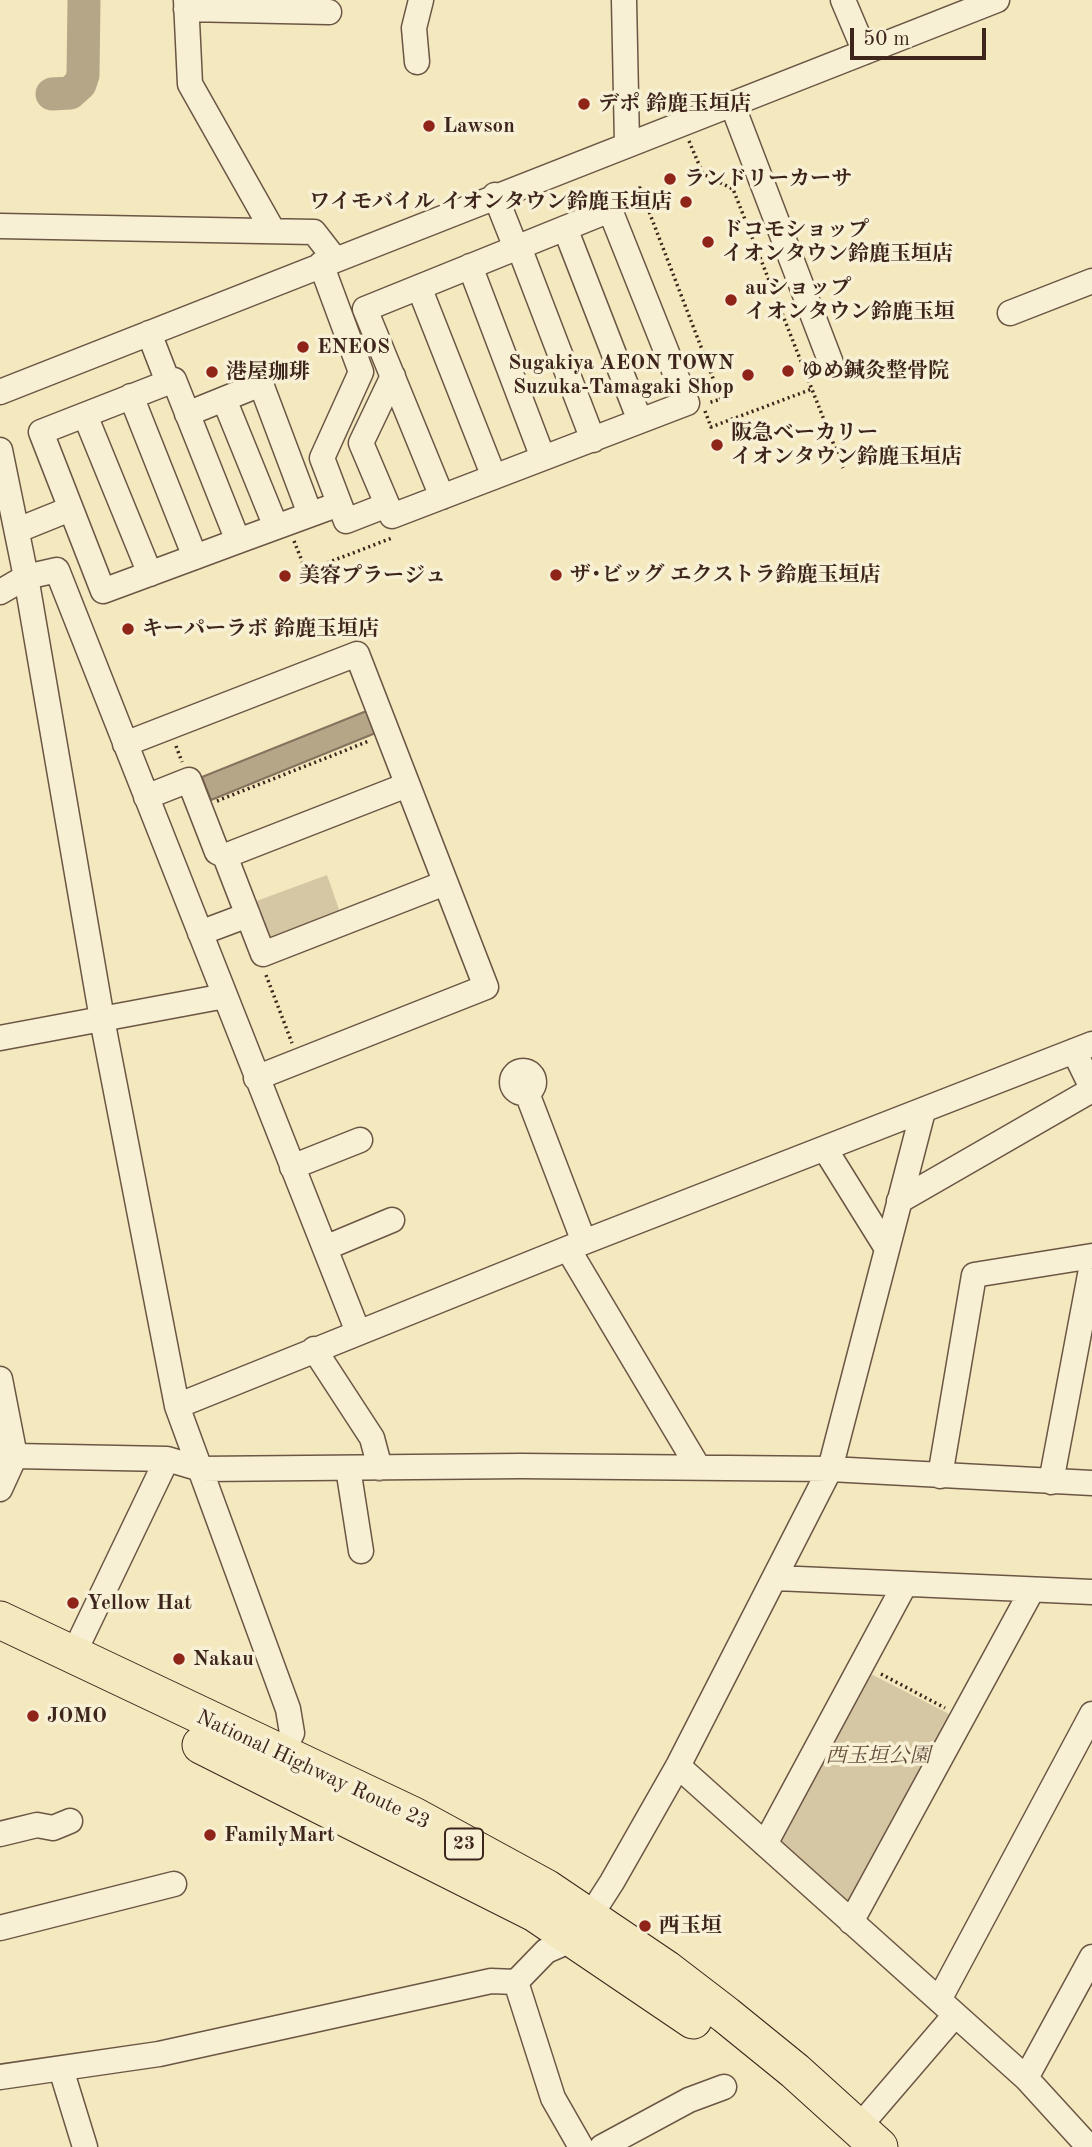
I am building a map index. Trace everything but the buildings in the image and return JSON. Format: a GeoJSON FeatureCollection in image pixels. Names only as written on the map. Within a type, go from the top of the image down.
{"type":"FeatureCollection","features":[{"type":"Feature","properties":{"kind":"highway","name":"National Highway Route 23"},"geometry":{"type":"LineString","coordinates":[[0,1620],[74,1655],[536,1913],[582,1927],[747,2061],[860,2141]]}},
{"type":"Feature","properties":{"kind":"highway","name":"National Highway Route 23"},"geometry":{"type":"LineString","coordinates":[[0,1647],[275,1767]]}},
{"type":"Feature","properties":{"kind":"street"},"geometry":{"type":"LineString","coordinates":[[418,62],[414,28],[421,0]]}},
{"type":"Feature","properties":{"kind":"street"},"geometry":{"type":"LineString","coordinates":[[624,0],[627,143]]}},
{"type":"Feature","properties":{"kind":"street"},"geometry":{"type":"LineString","coordinates":[[844,0],[865,52]]}},
{"type":"Feature","properties":{"kind":"street"},"geometry":{"type":"LineString","coordinates":[[0,392],[996,0]]}},
{"type":"Feature","properties":{"kind":"street"},"geometry":{"type":"LineString","coordinates":[[273,230],[190,84],[186,4],[329,12]]}},
{"type":"Feature","properties":{"kind":"street"},"geometry":{"type":"LineString","coordinates":[[732,104],[831,363]]}},
{"type":"Feature","properties":{"kind":"street"},"geometry":{"type":"LineString","coordinates":[[495,195],[593,440]]}},
{"type":"Feature","properties":{"kind":"street"},"geometry":{"type":"LineString","coordinates":[[393,376],[361,443],[392,516],[593,440],[687,403],[610,210],[365,309],[393,376],[442,497]]}},
{"type":"Feature","properties":{"kind":"street"},"geometry":{"type":"LineString","coordinates":[[0,226],[314,232],[328,262],[361,372],[322,458],[346,521],[387,505]]}},
{"type":"Feature","properties":{"kind":"street"},"geometry":{"type":"LineString","coordinates":[[565,228],[640,421]]}},
{"type":"Feature","properties":{"kind":"street"},"geometry":{"type":"LineString","coordinates":[[470,266],[542,458]]}},
{"type":"Feature","properties":{"kind":"street"},"geometry":{"type":"LineString","coordinates":[[1010,313],[1092,281]]}},
{"type":"Feature","properties":{"kind":"street"},"geometry":{"type":"LineString","coordinates":[[419,287],[494,477]]}},
{"type":"Feature","properties":{"kind":"street"},"geometry":{"type":"LineString","coordinates":[[149,333],[168,382]]}},
{"type":"Feature","properties":{"kind":"street"},"geometry":{"type":"LineString","coordinates":[[237,541],[174,380],[41,432],[103,591],[237,541],[285,534],[310,514],[339,504]]}},
{"type":"Feature","properties":{"kind":"street"},"geometry":{"type":"LineString","coordinates":[[187,414],[261,384],[310,514]]}},
{"type":"Feature","properties":{"kind":"street"},"geometry":{"type":"LineString","coordinates":[[131,397],[195,557]]}},
{"type":"Feature","properties":{"kind":"street"},"geometry":{"type":"LineString","coordinates":[[224,399],[285,534]]}},
{"type":"Feature","properties":{"kind":"street"},"geometry":{"type":"LineString","coordinates":[[85,415],[150,574]]}},
{"type":"Feature","properties":{"kind":"street"},"geometry":{"type":"LineString","coordinates":[[0,450],[18,530],[102,1019],[177,1406],[288,1709],[292,1733],[275,1767]]}},
{"type":"Feature","properties":{"kind":"street"},"geometry":{"type":"LineString","coordinates":[[18,530],[70,509]]}},
{"type":"Feature","properties":{"kind":"street"},"geometry":{"type":"LineString","coordinates":[[0,592],[26,577],[57,570],[358,1332]]}},
{"type":"Feature","properties":{"kind":"street"},"geometry":{"type":"LineString","coordinates":[[125,744],[357,654],[486,987],[256,1078]]}},
{"type":"Feature","properties":{"kind":"street"},"geometry":{"type":"LineString","coordinates":[[146,797],[189,780],[217,852],[225,856],[263,954],[445,883]]}},
{"type":"Feature","properties":{"kind":"street"},"geometry":{"type":"LineString","coordinates":[[225,856],[407,785]]}},
{"type":"Feature","properties":{"kind":"street"},"geometry":{"type":"LineString","coordinates":[[200,933],[247,915]]}},
{"type":"Feature","properties":{"kind":"street"},"geometry":{"type":"LineString","coordinates":[[0,1038],[225,996]]}},
{"type":"Feature","properties":{"kind":"street"},"geometry":{"type":"LineString","coordinates":[[177,1406],[576,1245],[1083,1048],[1092,1089],[899,1201]]}},
{"type":"Feature","properties":{"kind":"street"},"geometry":{"type":"LineString","coordinates":[[527,1093],[576,1245],[698,1467]]}},
{"type":"Feature","properties":{"kind":"street"},"geometry":{"type":"LineString","coordinates":[[0,2077],[159,2054],[491,1981],[516,1982],[546,1951],[582,1927],[612,1882],[678,1766],[830,1469],[923,1111]]}},
{"type":"Feature","properties":{"kind":"street"},"geometry":{"type":"LineString","coordinates":[[292,1167],[360,1140]]}},
{"type":"Feature","properties":{"kind":"street"},"geometry":{"type":"LineString","coordinates":[[825,1149],[886,1247]]}},
{"type":"Feature","properties":{"kind":"street"},"geometry":{"type":"LineString","coordinates":[[324,1248],[392,1220]]}},
{"type":"Feature","properties":{"kind":"street"},"geometry":{"type":"LineString","coordinates":[[940,1476],[974,1275],[1092,1256]]}},
{"type":"Feature","properties":{"kind":"street"},"geometry":{"type":"LineString","coordinates":[[1051,1482],[1092,1264]]}},
{"type":"Feature","properties":{"kind":"street"},"geometry":{"type":"LineString","coordinates":[[314,1349],[372,1438],[380,1468]]}},
{"type":"Feature","properties":{"kind":"street"},"geometry":{"type":"LineString","coordinates":[[0,1379],[7,1453],[0,1489]]}},
{"type":"Feature","properties":{"kind":"street"},"geometry":{"type":"LineString","coordinates":[[7,1453],[167,1459],[201,1469],[830,1469],[1092,1483]]}},
{"type":"Feature","properties":{"kind":"street"},"geometry":{"type":"LineString","coordinates":[[74,1655],[167,1459]]}},
{"type":"Feature","properties":{"kind":"street"},"geometry":{"type":"LineString","coordinates":[[348,1468],[361,1550]]}},
{"type":"Feature","properties":{"kind":"street"},"geometry":{"type":"LineString","coordinates":[[776,1578],[1092,1592]]}},
{"type":"Feature","properties":{"kind":"street"},"geometry":{"type":"LineString","coordinates":[[765,1844],[905,1584]]}},
{"type":"Feature","properties":{"kind":"street"},"geometry":{"type":"LineString","coordinates":[[851,1922],[1032,1590]]}},
{"type":"Feature","properties":{"kind":"street"},"geometry":{"type":"LineString","coordinates":[[860,2141],[947,2008],[1092,1714]]}},
{"type":"Feature","properties":{"kind":"street"},"geometry":{"type":"LineString","coordinates":[[678,1766],[1026,2078],[1089,2147]]}},
{"type":"Feature","properties":{"kind":"street"},"geometry":{"type":"LineString","coordinates":[[0,1834],[37,1825],[53,1829],[70,1821]]}},
{"type":"Feature","properties":{"kind":"street"},"geometry":{"type":"LineString","coordinates":[[0,1928],[174,1884]]}},
{"type":"Feature","properties":{"kind":"street"},"geometry":{"type":"LineString","coordinates":[[1026,2078],[1092,1957]]}},
{"type":"Feature","properties":{"kind":"street"},"geometry":{"type":"LineString","coordinates":[[516,1982],[553,2098],[582,2147]]}},
{"type":"Feature","properties":{"kind":"street"},"geometry":{"type":"LineString","coordinates":[[61,2069],[85,2147]]}},
{"type":"Feature","properties":{"kind":"street"},"geometry":{"type":"LineString","coordinates":[[602,2147],[689,2100],[724,2087]]}},
{"type":"Feature","properties":{"kind":"path"},"geometry":{"type":"LineString","coordinates":[[681,123],[703,174],[733,188],[843,468]]}},
{"type":"Feature","properties":{"kind":"path"},"geometry":{"type":"LineString","coordinates":[[640,188],[722,399],[703,405],[711,427],[812,389]]}},
{"type":"Feature","properties":{"kind":"path"},"geometry":{"type":"LineString","coordinates":[[285,534],[306,571]]}},
{"type":"Feature","properties":{"kind":"path"},"geometry":{"type":"LineString","coordinates":[[169,727],[189,780]]}},
{"type":"Feature","properties":{"kind":"path"},"geometry":{"type":"LineString","coordinates":[[199,808],[388,734]]}},
{"type":"Feature","properties":{"kind":"path"},"geometry":{"type":"LineString","coordinates":[[263,954],[260,961],[299,1061]]}},
{"type":"Feature","properties":{"kind":"path"},"geometry":{"type":"LineString","coordinates":[[862,1664],[962,1718]]}},
{"type":"Feature","properties":{"kind":"green space"},"geometry":{"type":"Polygon","coordinates":[[[327,875],[341,915],[281,940],[263,933],[251,903],[327,875]]]}},
{"type":"Feature","properties":{"kind":"green space","name":"西玉垣公園"},"geometry":{"type":"Polygon","coordinates":[[[867,1672],[955,1717],[853,1904],[843,1906],[778,1846],[779,1835],[867,1672]]]}},
{"type":"Feature","properties":{"kind":"shaded area"},"geometry":{"type":"Polygon","coordinates":[[[369,710],[378,732],[211,800],[202,777],[369,710]]]}},
{"type":"Feature","properties":{"kind":"waterway"},"geometry":{"type":"LineString","coordinates":[[52,94],[70,93],[80,84],[83,75],[84,0]]}},
{"type":"Feature","properties":{"kind":"place","name":"デポ 鈴鹿玉垣店"},"geometry":{"type":"Point","coordinates":[584,104]}},
{"type":"Feature","properties":{"kind":"place","name":"Lawson"},"geometry":{"type":"Point","coordinates":[429,126]}},
{"type":"Feature","properties":{"kind":"place","name":"ランドリーカーサ"},"geometry":{"type":"Point","coordinates":[670,179]}},
{"type":"Feature","properties":{"kind":"place","name":"ワイモバイル イオンタウン鈴鹿玉垣店"},"geometry":{"type":"Point","coordinates":[686,202]}},
{"type":"Feature","properties":{"kind":"place","name":"ドコモショップ イオンタウン鈴鹿玉垣店"},"geometry":{"type":"Point","coordinates":[708,242]}},
{"type":"Feature","properties":{"kind":"place","name":"auショップ イオンタウン鈴鹿玉垣"},"geometry":{"type":"Point","coordinates":[731,300]}},
{"type":"Feature","properties":{"kind":"place","name":"ENEOS"},"geometry":{"type":"Point","coordinates":[303,347]}},
{"type":"Feature","properties":{"kind":"place","name":"ゆめ鍼灸整骨院"},"geometry":{"type":"Point","coordinates":[788,371]}},
{"type":"Feature","properties":{"kind":"place","name":"港屋珈琲"},"geometry":{"type":"Point","coordinates":[212,372]}},
{"type":"Feature","properties":{"kind":"place","name":"Sugakiya AEON TOWN Suzuka-Tamagaki Shop"},"geometry":{"type":"Point","coordinates":[748,375]}},
{"type":"Feature","properties":{"kind":"place","name":"阪急ベーカリー イオンタウン鈴鹿玉垣店"},"geometry":{"type":"Point","coordinates":[717,445]}},
{"type":"Feature","properties":{"kind":"place","name":"ザ･ビッグ エクストラ鈴鹿玉垣店"},"geometry":{"type":"Point","coordinates":[556,575]}},
{"type":"Feature","properties":{"kind":"place","name":"美容プラージュ"},"geometry":{"type":"Point","coordinates":[285,576]}},
{"type":"Feature","properties":{"kind":"place","name":"キーパーラボ 鈴鹿玉垣店"},"geometry":{"type":"Point","coordinates":[128,629]}},
{"type":"Feature","properties":{"kind":"place","name":"Yellow Hat"},"geometry":{"type":"Point","coordinates":[73,1603]}},
{"type":"Feature","properties":{"kind":"place","name":"Nakau"},"geometry":{"type":"Point","coordinates":[179,1659]}},
{"type":"Feature","properties":{"kind":"place","name":"JOMO"},"geometry":{"type":"Point","coordinates":[33,1716]}},
{"type":"Feature","properties":{"kind":"place","name":"FamilyMart"},"geometry":{"type":"Point","coordinates":[210,1835]}},
{"type":"Feature","properties":{"kind":"place","name":"西玉垣"},"geometry":{"type":"Point","coordinates":[645,1926]}}]}
